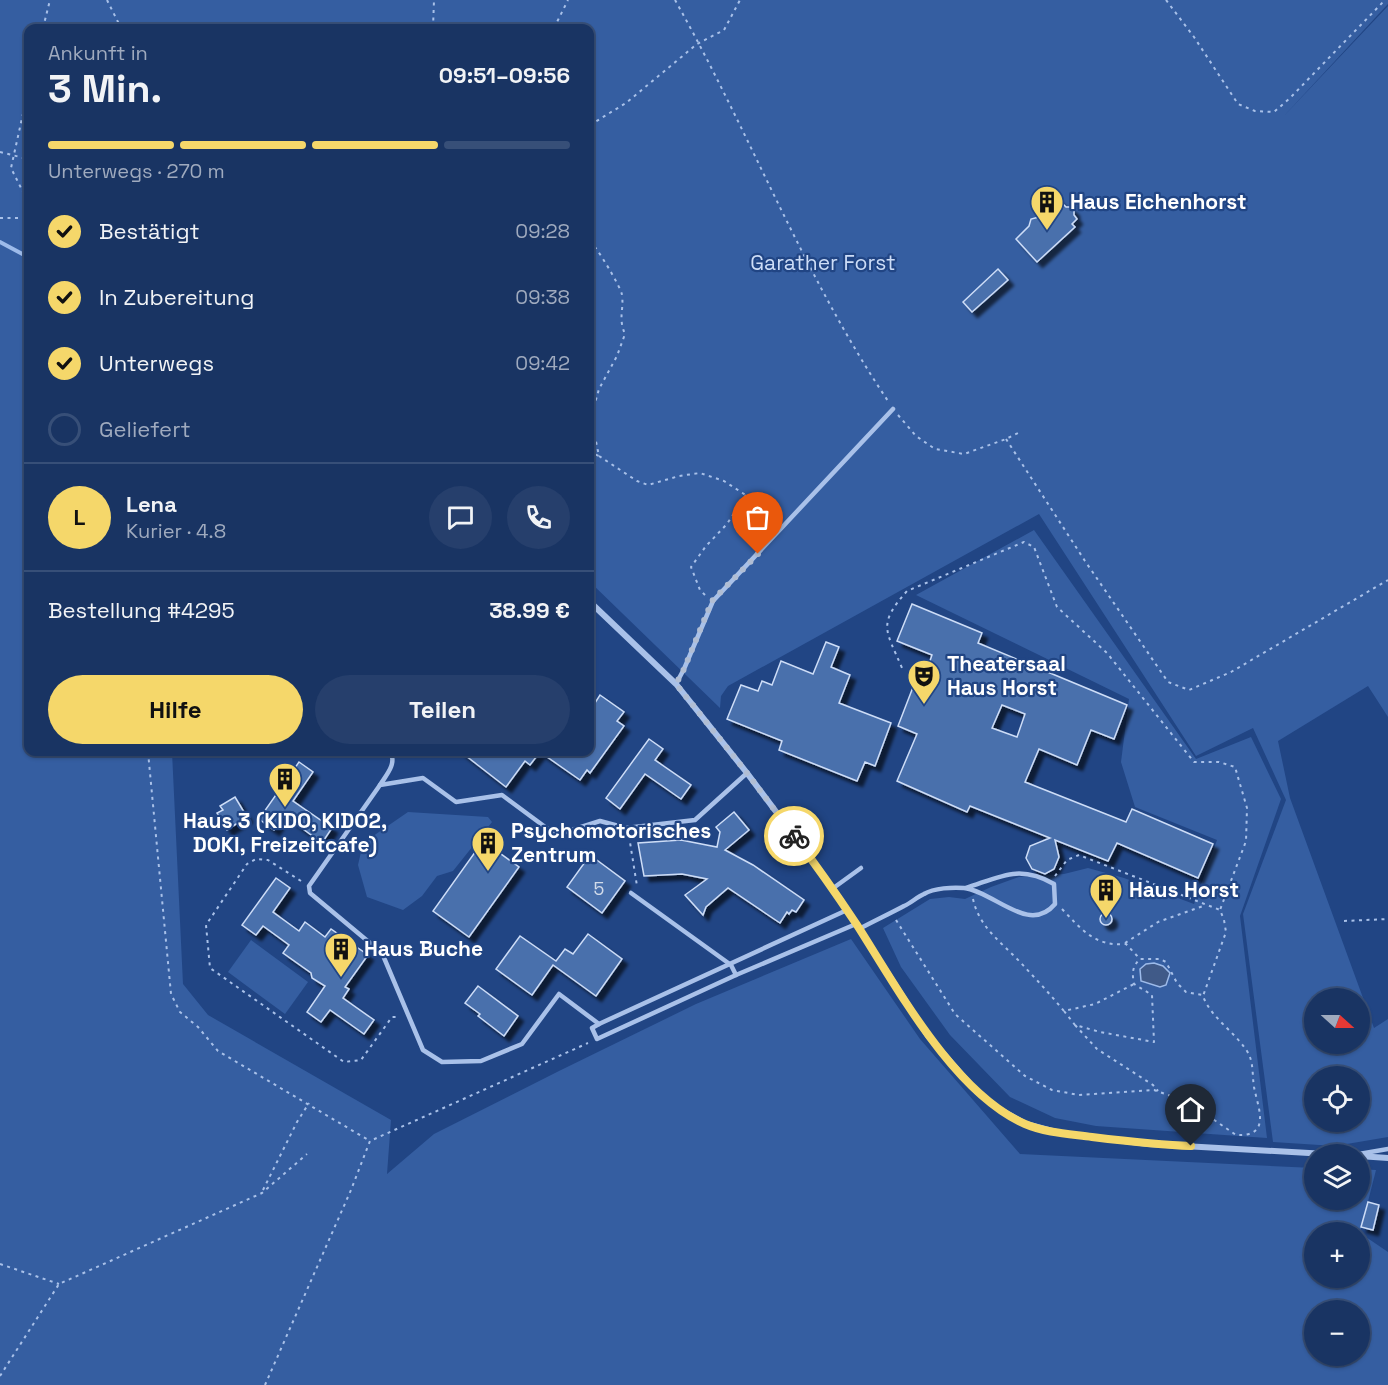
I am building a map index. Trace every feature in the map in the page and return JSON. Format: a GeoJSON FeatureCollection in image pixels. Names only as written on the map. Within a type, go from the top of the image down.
{"type":"FeatureCollection","features":[{"type":"Feature","properties":{"kind":"street"},"geometry":{"type":"LineString","coordinates":[[594,606],[676,684],[747,773],[832,889],[928,1036],[977,1092],[999,1109],[1026,1124],[1060,1133],[1148,1144],[1304,1153]]}},
{"type":"Feature","properties":{"kind":"street"},"geometry":{"type":"LineString","coordinates":[[1370,1157],[1388,1158]]}},
{"type":"Feature","properties":{"kind":"lane"},"geometry":{"type":"LineString","coordinates":[[676,684],[712,601],[893,409]]}},
{"type":"Feature","properties":{"kind":"lane"},"geometry":{"type":"LineString","coordinates":[[393,756],[394,759],[389,771],[380,785],[309,886],[310,893],[381,953],[423,1050],[442,1062],[481,1061],[522,1044],[559,994],[599,1024]]}},
{"type":"Feature","properties":{"kind":"lane"},"geometry":{"type":"LineString","coordinates":[[380,785],[423,778],[456,802],[502,795],[556,835],[600,822],[628,828],[695,820],[747,773]]}},
{"type":"Feature","properties":{"kind":"lane"},"geometry":{"type":"LineString","coordinates":[[832,889],[861,868]]}},
{"type":"Feature","properties":{"kind":"lane"},"geometry":{"type":"LineString","coordinates":[[847,910],[599,1024],[592,1028],[597,1039],[736,975],[858,927],[907,905],[926,893],[954,888],[968,889],[1033,916],[1044,915],[1055,904],[1054,884],[1015,872],[968,889]]}},
{"type":"Feature","properties":{"kind":"lane"},"geometry":{"type":"LineString","coordinates":[[632,893],[731,965],[736,975]]}},
{"type":"Feature","properties":{"kind":"lane"},"geometry":{"type":"LineString","coordinates":[[1370,1152],[1388,1149]]}},
{"type":"Feature","properties":{"kind":"path"},"geometry":{"type":"LineString","coordinates":[[44,24],[50,0]]}},
{"type":"Feature","properties":{"kind":"path"},"geometry":{"type":"LineString","coordinates":[[107,0],[119,24]]}},
{"type":"Feature","properties":{"kind":"path"},"geometry":{"type":"LineString","coordinates":[[433,24],[434,0]]}},
{"type":"Feature","properties":{"kind":"path"},"geometry":{"type":"LineString","coordinates":[[556,24],[568,0]]}},
{"type":"Feature","properties":{"kind":"path"},"geometry":{"type":"LineString","coordinates":[[675,0],[861,362],[893,409],[916,436],[935,449],[964,454],[1006,440],[1018,433]]}},
{"type":"Feature","properties":{"kind":"path"},"geometry":{"type":"LineString","coordinates":[[594,123],[626,103],[697,44],[724,30],[740,0]]}},
{"type":"Feature","properties":{"kind":"path"},"geometry":{"type":"LineString","coordinates":[[1166,0],[1194,37],[1238,104],[1255,111],[1274,112],[1385,0]]}},
{"type":"Feature","properties":{"kind":"path"},"geometry":{"type":"LineString","coordinates":[[24,108],[11,168],[24,194]]}},
{"type":"Feature","properties":{"kind":"path"},"geometry":{"type":"LineString","coordinates":[[0,152],[24,158]]}},
{"type":"Feature","properties":{"kind":"path"},"geometry":{"type":"LineString","coordinates":[[0,218],[24,218]]}},
{"type":"Feature","properties":{"kind":"path"},"geometry":{"type":"LineString","coordinates":[[594,247],[616,279],[622,295],[621,324],[625,334],[617,356],[599,389],[594,406]]}},
{"type":"Feature","properties":{"kind":"path"},"geometry":{"type":"LineString","coordinates":[[594,432],[599,456]]}},
{"type":"Feature","properties":{"kind":"path"},"geometry":{"type":"LineString","coordinates":[[1006,440],[1168,682],[1189,690],[1231,672],[1388,580]]}},
{"type":"Feature","properties":{"kind":"path"},"geometry":{"type":"LineString","coordinates":[[594,454],[637,481],[648,485],[700,473],[724,481],[788,522]]}},
{"type":"Feature","properties":{"kind":"path"},"geometry":{"type":"LineString","coordinates":[[712,601],[700,590],[691,567],[706,546],[728,524],[746,495]]}},
{"type":"Feature","properties":{"kind":"path"},"geometry":{"type":"LineString","coordinates":[[891,912],[955,1014],[1025,1076],[1052,1090],[1079,1095],[1154,1090],[1188,1102],[1236,1136],[1256,1131],[1259,1127],[1261,1113],[1254,1087],[1252,1060],[1235,1036],[1209,1009],[1203,996],[1226,932],[1220,910],[1246,841],[1248,808],[1235,767],[1219,762],[1194,762],[1107,652],[1057,607],[1034,547],[1023,542],[907,591],[895,604],[887,619],[886,632],[902,668]]}},
{"type":"Feature","properties":{"kind":"path"},"geometry":{"type":"LineString","coordinates":[[148,756],[171,994],[180,1012],[198,1027],[218,1051],[370,1141]]}},
{"type":"Feature","properties":{"kind":"path"},"geometry":{"type":"LineString","coordinates":[[628,828],[639,898]]}},
{"type":"Feature","properties":{"kind":"path"},"geometry":{"type":"LineString","coordinates":[[1051,882],[1066,860],[1079,855],[1220,910]]}},
{"type":"Feature","properties":{"kind":"path"},"geometry":{"type":"LineString","coordinates":[[309,886],[268,860],[256,859],[247,864],[206,925],[210,968],[344,1062],[361,1060],[392,1017],[408,1016]]}},
{"type":"Feature","properties":{"kind":"path"},"geometry":{"type":"LineString","coordinates":[[968,889],[980,920],[1097,1049],[1153,1085],[1158,1091]]}},
{"type":"Feature","properties":{"kind":"path"},"geometry":{"type":"LineString","coordinates":[[1055,904],[1078,926],[1100,942],[1112,945],[1126,944],[1140,960]]}},
{"type":"Feature","properties":{"kind":"path"},"geometry":{"type":"LineString","coordinates":[[1122,944],[1158,922],[1206,905]]}},
{"type":"Feature","properties":{"kind":"path"},"geometry":{"type":"LineString","coordinates":[[1344,921],[1388,919]]}},
{"type":"Feature","properties":{"kind":"path"},"geometry":{"type":"LineString","coordinates":[[1075,1025],[1154,1042],[1152,995],[1134,984],[1132,971],[1140,960],[1160,959],[1166,962],[1177,983],[1186,992],[1203,996]]}},
{"type":"Feature","properties":{"kind":"path"},"geometry":{"type":"LineString","coordinates":[[1064,1011],[1095,1004],[1134,984]]}},
{"type":"Feature","properties":{"kind":"path"},"geometry":{"type":"LineString","coordinates":[[265,1385],[347,1200],[370,1141],[597,1039]]}},
{"type":"Feature","properties":{"kind":"path"},"geometry":{"type":"LineString","coordinates":[[262,1193],[297,1122],[309,1103]]}},
{"type":"Feature","properties":{"kind":"path"},"geometry":{"type":"LineString","coordinates":[[0,1376],[59,1284],[262,1193],[307,1155]]}},
{"type":"Feature","properties":{"kind":"path"},"geometry":{"type":"LineString","coordinates":[[0,1264],[59,1284]]}},
{"type":"Feature","properties":{"kind":"green space","name":"Garather Forst"},"geometry":{"type":"Polygon","coordinates":[[[0,0],[1388,0],[1388,4],[1282,118],[1388,6],[1388,717],[1368,686],[1278,741],[1290,798],[1359,988],[1304,988],[1304,1054],[1370,1054],[1370,1017],[1374,1028],[1388,1019],[1388,1137],[1347,1144],[1273,1142],[1243,914],[1286,800],[1253,728],[1196,756],[1039,514],[728,686],[721,696],[720,708],[594,586],[594,24],[24,24],[24,756],[172,756],[183,984],[208,1015],[391,1120],[387,1174],[434,1134],[696,1004],[851,939],[920,1039],[1020,1154],[1304,1168],[1304,1210],[1366,1210],[1363,1222],[1304,1222],[1304,1288],[1370,1288],[1370,1240],[1388,1252],[1388,1385],[0,1385],[0,0]]]}},
{"type":"Feature","properties":{"kind":"green space"},"geometry":{"type":"Polygon","coordinates":[[[1034,530],[1196,759],[1251,737],[1281,799],[1240,916],[1267,1138],[1096,1126],[1055,1118],[1010,1097],[950,1035],[901,967],[883,928],[930,899],[949,897],[965,899],[1019,877],[1064,874],[1088,868],[1124,878],[1194,904],[1217,840],[1135,807],[1121,762],[1129,699],[916,595],[1034,530]]]}},
{"type":"Feature","properties":{"kind":"green space"},"geometry":{"type":"Polygon","coordinates":[[[408,812],[488,817],[492,822],[453,871],[437,876],[422,896],[403,910],[367,897],[358,865],[363,843],[408,812]]]}},
{"type":"Feature","properties":{"kind":"green space"},"geometry":{"type":"Polygon","coordinates":[[[251,940],[308,982],[285,1014],[228,972],[251,940]]]}},
{"type":"Feature","properties":{"kind":"green space"},"geometry":{"type":"Polygon","coordinates":[[[1370,1170],[1376,1170],[1370,1194],[1370,1170]]]}},
{"type":"Feature","properties":{"kind":"shaded area"},"geometry":{"type":"Polygon","coordinates":[[[1154,963],[1163,966],[1170,973],[1166,985],[1160,987],[1141,981],[1140,969],[1146,964],[1154,963]]]}},
{"type":"Feature","properties":{"kind":"building","name":"Haus Eichenhorst"},"geometry":{"type":"Polygon","coordinates":[[[1058,199],[1074,211],[1077,219],[1072,224],[1075,227],[1037,262],[1016,239],[1029,226],[1031,219],[1039,217],[1058,199]]]}},
{"type":"Feature","properties":{"kind":"building"},"geometry":{"type":"Polygon","coordinates":[[[998,269],[1008,280],[972,312],[963,302],[998,269]]]}},
{"type":"Feature","properties":{"kind":"building"},"geometry":{"type":"Polygon","coordinates":[[[912,604],[982,633],[978,643],[1127,705],[1114,739],[1091,730],[1077,765],[1039,749],[1025,782],[1126,822],[1132,809],[1213,844],[1198,878],[1117,843],[1108,861],[1055,840],[1059,857],[1054,869],[1045,874],[1032,869],[1026,858],[1030,846],[1050,838],[970,806],[967,812],[897,781],[917,734],[898,726],[915,682],[922,684],[932,655],[897,641],[912,604]],[[1002,705],[992,728],[1017,737],[1025,714],[1002,705]]]}},
{"type":"Feature","properties":{"kind":"building"},"geometry":{"type":"Polygon","coordinates":[[[826,642],[839,647],[831,667],[850,675],[839,703],[891,723],[875,766],[865,762],[857,781],[779,750],[782,741],[727,719],[741,685],[758,691],[762,681],[772,685],[781,661],[813,674],[826,642]]]}},
{"type":"Feature","properties":{"kind":"building"},"geometry":{"type":"Polygon","coordinates":[[[600,695],[624,712],[617,721],[624,726],[590,773],[587,770],[580,780],[546,756],[594,756],[595,703],[600,695]]]}},
{"type":"Feature","properties":{"kind":"building"},"geometry":{"type":"Polygon","coordinates":[[[649,739],[663,749],[655,760],[691,785],[681,799],[645,774],[620,809],[606,798],[649,739]]]}},
{"type":"Feature","properties":{"kind":"building"},"geometry":{"type":"Polygon","coordinates":[[[466,756],[537,756],[530,765],[525,761],[506,787],[466,756]]]}},
{"type":"Feature","properties":{"kind":"building","name":"Haus 3 (KIDO, KIDO2, DOKI, Freizeitcafe)"},"geometry":{"type":"Polygon","coordinates":[[[299,762],[313,772],[293,801],[332,828],[322,843],[284,815],[274,830],[259,819],[299,762]]]}},
{"type":"Feature","properties":{"kind":"building"},"geometry":{"type":"Polygon","coordinates":[[[235,797],[247,817],[227,830],[217,813],[223,810],[220,806],[235,797]]]}},
{"type":"Feature","properties":{"kind":"building"},"geometry":{"type":"Polygon","coordinates":[[[734,812],[749,830],[725,850],[753,865],[804,900],[796,912],[792,910],[789,914],[787,912],[780,923],[728,888],[706,907],[703,915],[685,895],[707,879],[682,874],[644,876],[638,843],[681,840],[717,847],[720,832],[716,827],[734,812]]]}},
{"type":"Feature","properties":{"kind":"building"},"geometry":{"type":"Polygon","coordinates":[[[483,841],[519,867],[469,937],[433,911],[483,841]]]}},
{"type":"Feature","properties":{"kind":"building"},"geometry":{"type":"Polygon","coordinates":[[[590,855],[625,881],[602,913],[567,887],[590,855]]]}},
{"type":"Feature","properties":{"kind":"building","name":"Haus Buche"},"geometry":{"type":"Polygon","coordinates":[[[276,878],[290,888],[273,912],[299,931],[305,922],[325,937],[331,929],[338,934],[339,947],[355,946],[368,955],[345,987],[349,989],[343,998],[374,1020],[364,1034],[330,1010],[321,1022],[307,1012],[325,986],[283,953],[289,945],[263,926],[256,935],[242,925],[276,878]]]}},
{"type":"Feature","properties":{"kind":"building","name":"Haus Horst"},"geometry":{"type":"Polygon","coordinates":[[[1108,913],[1112,919],[1108,925],[1104,925],[1100,917],[1108,913]]]}},
{"type":"Feature","properties":{"kind":"building"},"geometry":{"type":"Polygon","coordinates":[[[588,934],[622,959],[596,996],[553,965],[532,995],[496,969],[520,936],[556,961],[565,949],[573,954],[588,934]]]}},
{"type":"Feature","properties":{"kind":"building"},"geometry":{"type":"Polygon","coordinates":[[[478,986],[518,1016],[504,1036],[465,1003],[478,986]]]}},
{"type":"Feature","properties":{"kind":"building"},"geometry":{"type":"Polygon","coordinates":[[[1370,1203],[1379,1205],[1373,1230],[1370,1229],[1370,1222],[1362,1222],[1366,1210],[1370,1210],[1370,1203]]]}},
{"type":"Feature","properties":{"kind":"waterway"},"geometry":{"type":"LineString","coordinates":[[0,242],[24,255]]}},
{"type":"Feature","properties":{"kind":"way so far"},"geometry":{"type":"LineString","coordinates":[[758,554],[712,601],[676,684],[794,836]]}},
{"type":"Feature","properties":{"kind":"place","name":"Haus Eichenhorst"},"geometry":{"type":"Point","coordinates":[1047,231]}},
{"type":"Feature","properties":{"kind":"place","name":"Theatersaal Haus Horst"},"geometry":{"type":"Point","coordinates":[924,705]}},
{"type":"Feature","properties":{"kind":"place","name":"Haus 3 (KIDO, KIDO2, DOKI, Freizeitcafe)"},"geometry":{"type":"Point","coordinates":[285,808]}},
{"type":"Feature","properties":{"kind":"place","name":"Psychomotorisches Zentrum"},"geometry":{"type":"Point","coordinates":[488,872]}},
{"type":"Feature","properties":{"kind":"place","name":"Haus Horst"},"geometry":{"type":"Point","coordinates":[1106,919]}},
{"type":"Feature","properties":{"kind":"place","name":"Haus Buche"},"geometry":{"type":"Point","coordinates":[341,978]}},
{"type":"Feature","properties":{"kind":"route"},"geometry":{"type":"LineString","coordinates":[[794,836],[840,899],[928,1036],[977,1092],[999,1109],[1026,1124],[1060,1133],[1148,1144],[1191,1146]]}}]}
